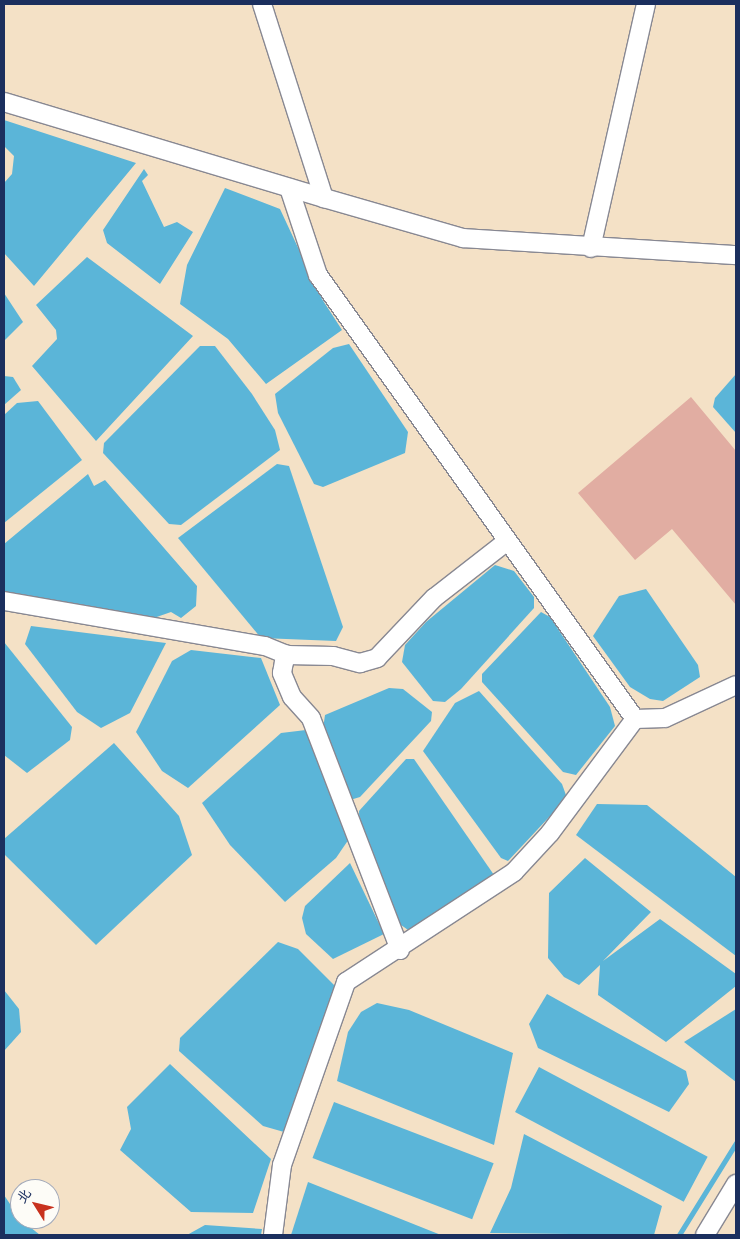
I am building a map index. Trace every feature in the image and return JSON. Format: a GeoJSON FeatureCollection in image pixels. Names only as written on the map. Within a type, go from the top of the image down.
{"type":"FeatureCollection","features":[{"type":"Feature","properties":{"kind":"street"},"geometry":{"type":"LineString","coordinates":[[262,4],[324,198]]}},
{"type":"Feature","properties":{"kind":"street"},"geometry":{"type":"LineString","coordinates":[[591,248],[646,4]]}},
{"type":"Feature","properties":{"kind":"street"},"geometry":{"type":"LineString","coordinates":[[4,102],[463,238],[591,248],[736,255]]}},
{"type":"Feature","properties":{"kind":"street"},"geometry":{"type":"LineString","coordinates":[[290,188],[318,275],[506,542],[635,719]]}},
{"type":"Feature","properties":{"kind":"street"},"geometry":{"type":"LineString","coordinates":[[4,601],[265,646],[288,655],[333,656],[360,663],[377,658],[434,598],[506,542]]}},
{"type":"Feature","properties":{"kind":"street"},"geometry":{"type":"LineString","coordinates":[[288,655],[282,673],[292,696],[311,718],[400,950]]}},
{"type":"Feature","properties":{"kind":"street"},"geometry":{"type":"LineString","coordinates":[[635,719],[665,718],[736,685]]}},
{"type":"Feature","properties":{"kind":"street"},"geometry":{"type":"LineString","coordinates":[[273,1235],[282,1165],[346,982],[400,950],[514,872],[550,833],[635,719]]}},
{"type":"Feature","properties":{"kind":"street"},"geometry":{"type":"LineString","coordinates":[[704,1235],[736,1184]]}},
{"type":"Feature","properties":{"kind":"water"},"geometry":{"type":"Polygon","coordinates":[[[4,120],[136,163],[34,286],[4,253],[4,183],[12,174],[14,156],[4,146],[4,120]]]}},
{"type":"Feature","properties":{"kind":"water"},"geometry":{"type":"Polygon","coordinates":[[[144,169],[148,175],[142,181],[164,227],[177,222],[193,232],[160,284],[107,243],[103,230],[144,169]]]}},
{"type":"Feature","properties":{"kind":"water"},"geometry":{"type":"Polygon","coordinates":[[[225,188],[280,209],[322,299],[342,330],[266,384],[228,339],[180,304],[187,265],[225,188]]]}},
{"type":"Feature","properties":{"kind":"water"},"geometry":{"type":"Polygon","coordinates":[[[87,257],[193,336],[96,441],[32,366],[57,339],[56,330],[36,305],[87,257]]]}},
{"type":"Feature","properties":{"kind":"water"},"geometry":{"type":"Polygon","coordinates":[[[4,293],[23,322],[4,341],[4,293]]]}},
{"type":"Feature","properties":{"kind":"water"},"geometry":{"type":"Polygon","coordinates":[[[349,344],[408,432],[405,453],[323,487],[314,484],[278,413],[275,394],[333,348],[349,344]]]}},
{"type":"Feature","properties":{"kind":"water"},"geometry":{"type":"Polygon","coordinates":[[[200,346],[215,346],[252,394],[275,430],[280,450],[181,525],[169,524],[103,453],[104,443],[200,346]]]}},
{"type":"Feature","properties":{"kind":"water"},"geometry":{"type":"Polygon","coordinates":[[[736,374],[736,433],[713,407],[715,398],[736,374]]]}},
{"type":"Feature","properties":{"kind":"water"},"geometry":{"type":"Polygon","coordinates":[[[4,376],[13,377],[21,390],[4,405],[4,376]]]}},
{"type":"Feature","properties":{"kind":"water"},"geometry":{"type":"Polygon","coordinates":[[[38,401],[82,460],[4,523],[4,415],[17,403],[38,401]]]}},
{"type":"Feature","properties":{"kind":"water"},"geometry":{"type":"Polygon","coordinates":[[[277,464],[289,466],[343,627],[336,641],[261,638],[178,538],[277,464]]]}},
{"type":"Feature","properties":{"kind":"water"},"geometry":{"type":"Polygon","coordinates":[[[88,474],[94,486],[105,480],[197,586],[196,606],[181,618],[171,612],[151,619],[4,592],[4,544],[88,474]]]}},
{"type":"Feature","properties":{"kind":"water"},"geometry":{"type":"Polygon","coordinates":[[[495,565],[514,571],[534,597],[534,608],[461,689],[445,702],[433,701],[402,662],[405,645],[426,622],[495,565]]]}},
{"type":"Feature","properties":{"kind":"water"},"geometry":{"type":"Polygon","coordinates":[[[646,589],[698,665],[700,677],[663,701],[650,699],[630,687],[593,636],[619,596],[646,589]]]}},
{"type":"Feature","properties":{"kind":"water"},"geometry":{"type":"Polygon","coordinates":[[[541,612],[550,617],[610,707],[615,726],[576,775],[563,772],[482,682],[482,674],[541,612]]]}},
{"type":"Feature","properties":{"kind":"water"},"geometry":{"type":"Polygon","coordinates":[[[31,626],[166,643],[130,713],[101,728],[77,712],[25,644],[31,626]]]}},
{"type":"Feature","properties":{"kind":"water"},"geometry":{"type":"Polygon","coordinates":[[[4,642],[72,727],[70,740],[27,773],[4,755],[4,642]]]}},
{"type":"Feature","properties":{"kind":"water"},"geometry":{"type":"Polygon","coordinates":[[[191,650],[261,658],[280,705],[188,788],[162,771],[136,732],[172,661],[191,650]]]}},
{"type":"Feature","properties":{"kind":"water"},"geometry":{"type":"Polygon","coordinates":[[[389,688],[403,689],[432,712],[431,721],[360,797],[350,800],[323,729],[325,715],[389,688]]]}},
{"type":"Feature","properties":{"kind":"water"},"geometry":{"type":"Polygon","coordinates":[[[479,691],[562,784],[567,798],[508,861],[501,858],[423,751],[455,703],[479,691]]]}},
{"type":"Feature","properties":{"kind":"water"},"geometry":{"type":"Polygon","coordinates":[[[306,730],[351,836],[336,858],[285,902],[230,845],[202,803],[281,733],[306,730]]]}},
{"type":"Feature","properties":{"kind":"water"},"geometry":{"type":"Polygon","coordinates":[[[114,743],[179,816],[192,855],[96,945],[4,854],[4,839],[114,743]]]}},
{"type":"Feature","properties":{"kind":"water"},"geometry":{"type":"Polygon","coordinates":[[[406,759],[414,759],[494,875],[411,932],[401,925],[360,838],[359,811],[406,759]]]}},
{"type":"Feature","properties":{"kind":"water"},"geometry":{"type":"Polygon","coordinates":[[[597,804],[647,805],[736,877],[736,956],[576,835],[597,804]]]}},
{"type":"Feature","properties":{"kind":"water"},"geometry":{"type":"Polygon","coordinates":[[[585,858],[651,912],[603,961],[660,919],[736,974],[736,986],[666,1042],[598,995],[600,965],[579,985],[564,977],[548,958],[549,893],[585,858]]]}},
{"type":"Feature","properties":{"kind":"water"},"geometry":{"type":"Polygon","coordinates":[[[350,863],[384,934],[333,959],[306,934],[302,918],[305,906],[350,863]]]}},
{"type":"Feature","properties":{"kind":"water"},"geometry":{"type":"Polygon","coordinates":[[[278,942],[298,949],[335,986],[284,1132],[263,1126],[179,1051],[180,1038],[278,942]]]}},
{"type":"Feature","properties":{"kind":"water"},"geometry":{"type":"Polygon","coordinates":[[[4,990],[19,1009],[21,1032],[4,1051],[4,990]]]}},
{"type":"Feature","properties":{"kind":"water"},"geometry":{"type":"Polygon","coordinates":[[[547,994],[686,1071],[689,1084],[669,1112],[538,1048],[529,1024],[547,994]]]}},
{"type":"Feature","properties":{"kind":"water"},"geometry":{"type":"Polygon","coordinates":[[[377,1003],[409,1010],[513,1053],[494,1145],[337,1081],[348,1032],[361,1012],[377,1003]]]}},
{"type":"Feature","properties":{"kind":"water"},"geometry":{"type":"Polygon","coordinates":[[[736,1009],[736,1082],[684,1042],[736,1009]]]}},
{"type":"Feature","properties":{"kind":"water"},"geometry":{"type":"Polygon","coordinates":[[[170,1064],[271,1159],[253,1213],[191,1212],[120,1150],[131,1129],[127,1107],[170,1064]]]}},
{"type":"Feature","properties":{"kind":"water"},"geometry":{"type":"Polygon","coordinates":[[[539,1067],[708,1157],[684,1202],[515,1112],[539,1067]]]}},
{"type":"Feature","properties":{"kind":"water"},"geometry":{"type":"Polygon","coordinates":[[[334,1102],[494,1163],[472,1219],[312,1158],[334,1102]]]}},
{"type":"Feature","properties":{"kind":"water"},"geometry":{"type":"Polygon","coordinates":[[[524,1134],[662,1206],[654,1235],[490,1233],[511,1188],[524,1134]]]}},
{"type":"Feature","properties":{"kind":"water"},"geometry":{"type":"Polygon","coordinates":[[[308,1182],[441,1235],[291,1235],[308,1182]]]}},
{"type":"Feature","properties":{"kind":"water"},"geometry":{"type":"Polygon","coordinates":[[[4,1195],[10,1204],[10,1229],[32,1229],[40,1235],[4,1235],[4,1195]]]}},
{"type":"Feature","properties":{"kind":"water"},"geometry":{"type":"Polygon","coordinates":[[[205,1225],[262,1229],[261,1235],[187,1235],[205,1225]]]}},
{"type":"Feature","properties":{"kind":"building"},"geometry":{"type":"Polygon","coordinates":[[[691,397],[736,451],[736,605],[672,529],[635,560],[578,493],[691,397]]]}},
{"type":"Feature","properties":{"kind":"waterway"},"geometry":{"type":"LineString","coordinates":[[679,1235],[736,1143]]}}]}
